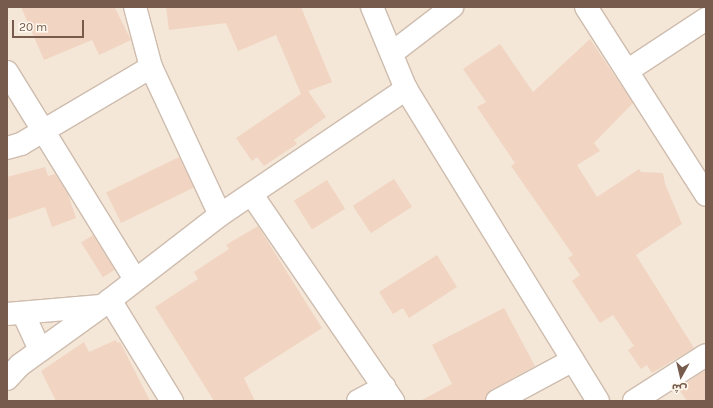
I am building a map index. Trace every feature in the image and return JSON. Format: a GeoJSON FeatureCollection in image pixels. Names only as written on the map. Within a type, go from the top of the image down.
{"type":"FeatureCollection","features":[{"type":"Feature","properties":{"kind":"street"},"geometry":{"type":"LineString","coordinates":[[135,7],[151,67],[220,215]]}},
{"type":"Feature","properties":{"kind":"street"},"geometry":{"type":"LineString","coordinates":[[372,7],[406,89],[598,401]]}},
{"type":"Feature","properties":{"kind":"street"},"geometry":{"type":"LineString","coordinates":[[392,53],[452,7]]}},
{"type":"Feature","properties":{"kind":"street"},"geometry":{"type":"LineString","coordinates":[[586,7],[706,195]]}},
{"type":"Feature","properties":{"kind":"street"},"geometry":{"type":"LineString","coordinates":[[627,71],[706,19]]}},
{"type":"Feature","properties":{"kind":"street"},"geometry":{"type":"LineString","coordinates":[[7,148],[21,144],[42,129],[151,67]]}},
{"type":"Feature","properties":{"kind":"street"},"geometry":{"type":"LineString","coordinates":[[7,72],[135,279]]}},
{"type":"Feature","properties":{"kind":"street"},"geometry":{"type":"LineString","coordinates":[[7,379],[20,365],[105,303],[220,215],[252,195],[406,89]]}},
{"type":"Feature","properties":{"kind":"street"},"geometry":{"type":"LineString","coordinates":[[252,195],[389,394],[358,401]]}},
{"type":"Feature","properties":{"kind":"street"},"geometry":{"type":"LineString","coordinates":[[40,350],[15,313],[105,303]]}},
{"type":"Feature","properties":{"kind":"street"},"geometry":{"type":"LineString","coordinates":[[105,303],[172,401]]}},
{"type":"Feature","properties":{"kind":"street"},"geometry":{"type":"LineString","coordinates":[[634,401],[706,355]]}},
{"type":"Feature","properties":{"kind":"street"},"geometry":{"type":"LineString","coordinates":[[497,401],[573,360]]}},
{"type":"Feature","properties":{"kind":"shaded area"},"geometry":{"type":"Polygon","coordinates":[[[7,7],[706,7],[706,401],[7,401],[7,7]]]}},
{"type":"Feature","properties":{"kind":"building"},"geometry":{"type":"Polygon","coordinates":[[[21,7],[115,8],[131,40],[99,55],[92,40],[44,60],[21,7]]]}},
{"type":"Feature","properties":{"kind":"building"},"geometry":{"type":"Polygon","coordinates":[[[166,7],[301,7],[332,82],[308,91],[326,117],[294,140],[297,144],[264,166],[257,157],[252,161],[236,138],[301,94],[276,35],[238,51],[226,23],[169,30],[166,7]]]}},
{"type":"Feature","properties":{"kind":"building"},"geometry":{"type":"Polygon","coordinates":[[[590,39],[633,103],[594,143],[600,151],[577,165],[597,197],[639,169],[641,172],[663,173],[665,184],[682,224],[636,255],[694,348],[652,373],[647,365],[641,369],[628,350],[634,346],[613,315],[600,323],[572,281],[580,275],[568,258],[573,255],[511,166],[515,163],[477,107],[486,102],[463,69],[500,44],[533,92],[590,39]]]}},
{"type":"Feature","properties":{"kind":"building"},"geometry":{"type":"Polygon","coordinates":[[[179,157],[194,188],[121,223],[106,193],[179,157]]]}},
{"type":"Feature","properties":{"kind":"building"},"geometry":{"type":"Polygon","coordinates":[[[45,167],[48,176],[55,174],[68,194],[76,218],[52,227],[45,207],[7,220],[7,177],[45,167]]]}},
{"type":"Feature","properties":{"kind":"building"},"geometry":{"type":"Polygon","coordinates":[[[394,179],[412,207],[371,233],[353,206],[394,179]]]}},
{"type":"Feature","properties":{"kind":"building"},"geometry":{"type":"Polygon","coordinates":[[[327,180],[345,209],[312,230],[294,201],[327,180]]]}},
{"type":"Feature","properties":{"kind":"building"},"geometry":{"type":"Polygon","coordinates":[[[258,226],[322,328],[244,378],[255,401],[214,401],[155,307],[198,279],[194,272],[229,249],[226,245],[258,226]]]}},
{"type":"Feature","properties":{"kind":"building"},"geometry":{"type":"Polygon","coordinates":[[[93,235],[115,270],[103,277],[81,242],[93,235]]]}},
{"type":"Feature","properties":{"kind":"building"},"geometry":{"type":"Polygon","coordinates":[[[437,255],[457,287],[409,318],[403,308],[393,314],[379,292],[437,255]]]}},
{"type":"Feature","properties":{"kind":"building"},"geometry":{"type":"Polygon","coordinates":[[[504,308],[535,366],[491,390],[485,401],[420,401],[452,384],[432,345],[504,308]]]}},
{"type":"Feature","properties":{"kind":"building"},"geometry":{"type":"Polygon","coordinates":[[[116,340],[117,343],[120,342],[150,401],[56,401],[41,371],[84,342],[89,352],[116,340]]]}},
{"type":"Feature","properties":{"kind":"building"},"geometry":{"type":"Polygon","coordinates":[[[706,370],[706,401],[687,401],[678,388],[706,370]]]}}]}
